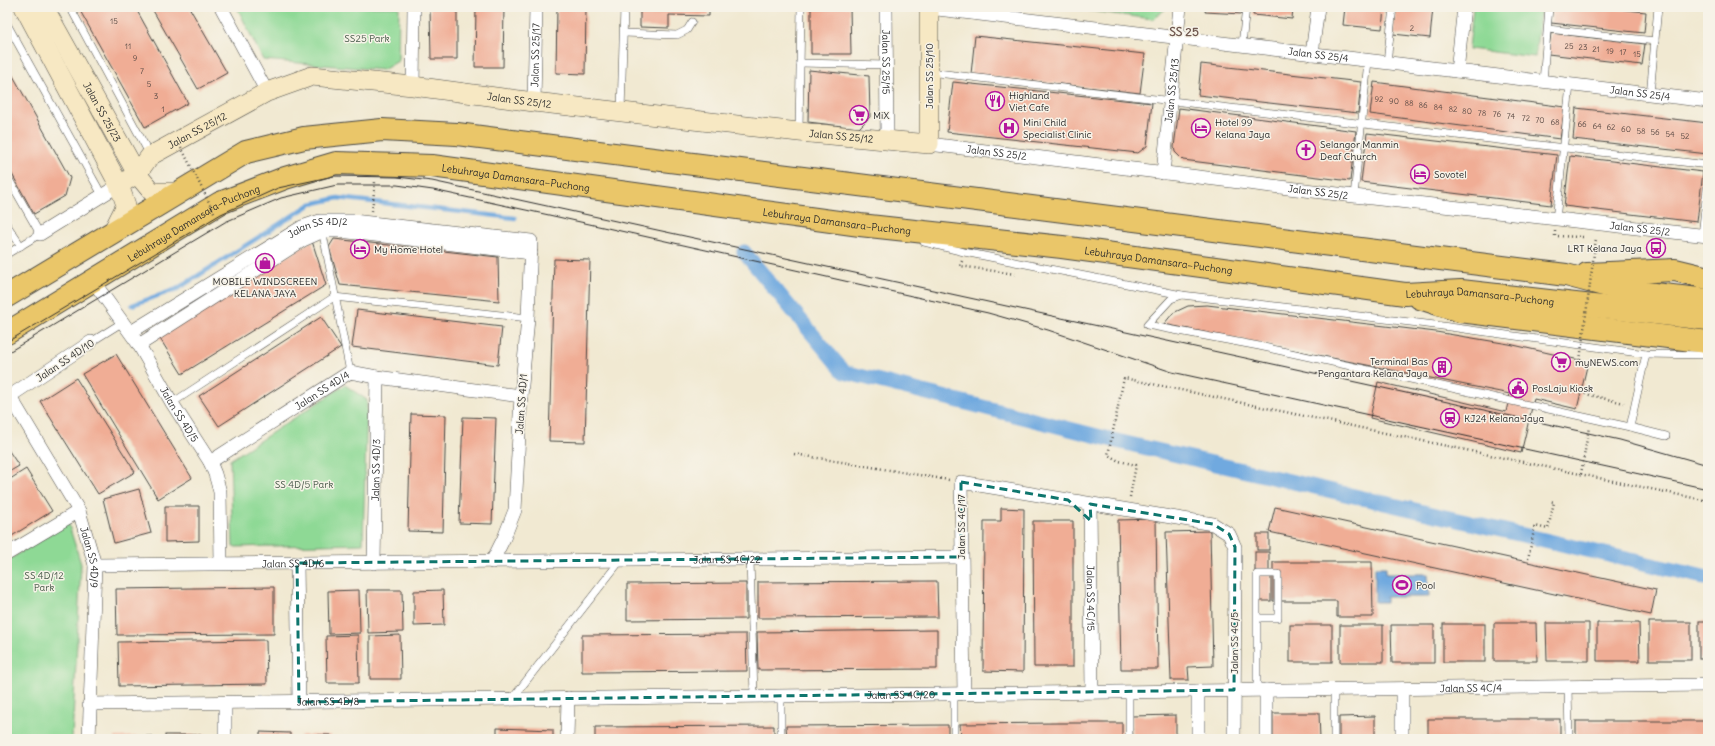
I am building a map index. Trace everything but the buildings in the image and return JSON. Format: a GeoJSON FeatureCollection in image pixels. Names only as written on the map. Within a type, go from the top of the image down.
{"type":"FeatureCollection","features":[{"type":"Feature","properties":{"kind":"highway"},"geometry":{"type":"LineString","coordinates":[[7,296],[177,192],[246,152],[304,138],[382,130],[457,134],[1566,275],[1627,291],[1708,300]]}},
{"type":"Feature","properties":{"kind":"highway","name":"Lebuhraya Damansara–Puchong"},"geometry":{"type":"LineString","coordinates":[[7,334],[220,203],[285,178],[336,163],[432,166],[860,225],[1062,247],[1405,294],[1461,291],[1708,319]]}},
{"type":"Feature","properties":{"kind":"highway"},"geometry":{"type":"LineString","coordinates":[[1566,275],[1676,270],[1708,278]]}},
{"type":"Feature","properties":{"kind":"highway"},"geometry":{"type":"LineString","coordinates":[[1405,294],[1460,311],[1708,342]]}},
{"type":"Feature","properties":{"kind":"street","name":"Jalan SS 25/23"},"geometry":{"type":"LineString","coordinates":[[24,7],[119,185],[126,205],[112,233]]}},
{"type":"Feature","properties":{"kind":"street","name":"Jalan SS 25/23"},"geometry":{"type":"LineString","coordinates":[[44,7],[137,174],[152,192],[177,192]]}},
{"type":"Feature","properties":{"kind":"street"},"geometry":{"type":"LineString","coordinates":[[221,7],[267,92]]}},
{"type":"Feature","properties":{"kind":"street"},"geometry":{"type":"LineString","coordinates":[[413,86],[414,7]]}},
{"type":"Feature","properties":{"kind":"street","name":"Jalan SS 25/17"},"geometry":{"type":"LineString","coordinates":[[534,102],[536,7]]}},
{"type":"Feature","properties":{"kind":"street","name":"Jalan SS 25/15"},"geometry":{"type":"LineString","coordinates":[[886,7],[887,141]]}},
{"type":"Feature","properties":{"kind":"street","name":"Jalan SS 25/4"},"geometry":{"type":"LineString","coordinates":[[929,7],[1708,102]]}},
{"type":"Feature","properties":{"kind":"street","name":"Jalan SS 25/10"},"geometry":{"type":"LineString","coordinates":[[929,7],[929,144]]}},
{"type":"Feature","properties":{"kind":"street","name":"Jalan SS 25/13"},"geometry":{"type":"LineString","coordinates":[[1163,173],[1180,7]]}},
{"type":"Feature","properties":{"kind":"street"},"geometry":{"type":"LineString","coordinates":[[1312,54],[1318,7]]}},
{"type":"Feature","properties":{"kind":"street"},"geometry":{"type":"LineString","coordinates":[[1457,71],[1464,7]]}},
{"type":"Feature","properties":{"kind":"street","name":"Jalan SS 25/12"},"geometry":{"type":"LineString","coordinates":[[137,174],[150,156],[267,92],[312,76],[413,86],[534,102],[799,132],[929,144]]}},
{"type":"Feature","properties":{"kind":"street","name":"Jalan SS 25/2"},"geometry":{"type":"LineString","coordinates":[[929,144],[1556,220],[1705,236]]}},
{"type":"Feature","properties":{"kind":"street"},"geometry":{"type":"LineString","coordinates":[[40,234],[137,174]]}},
{"type":"Feature","properties":{"kind":"street","name":"Jalan SS 4D/2"},"geometry":{"type":"LineString","coordinates":[[127,327],[302,227],[321,226],[353,220],[531,247]]}},
{"type":"Feature","properties":{"kind":"street"},"geometry":{"type":"LineString","coordinates":[[139,345],[303,240],[321,226]]}},
{"type":"Feature","properties":{"kind":"street","name":"Jalan SS 4D/1"},"geometry":{"type":"LineString","coordinates":[[492,562],[516,510],[521,396],[528,318],[531,247]]}},
{"type":"Feature","properties":{"kind":"street","name":"Jalan SS 4D/5"},"geometry":{"type":"LineString","coordinates":[[93,281],[139,345],[172,403],[210,462],[220,492],[221,563]]}},
{"type":"Feature","properties":{"kind":"street","name":"Jalan SS 4D/10"},"geometry":{"type":"LineString","coordinates":[[8,397],[91,342]]}},
{"type":"Feature","properties":{"kind":"street","name":"Jalan SS 4D/4"},"geometry":{"type":"LineString","coordinates":[[210,462],[350,372],[521,396]]}},
{"type":"Feature","properties":{"kind":"street","name":"Jalan SS 4D/3"},"geometry":{"type":"LineString","coordinates":[[374,563],[377,377]]}},
{"type":"Feature","properties":{"kind":"street","name":"Jalan SS 4D/9"},"geometry":{"type":"LineString","coordinates":[[8,397],[79,511],[94,565],[89,739]]}},
{"type":"Feature","properties":{"kind":"street"},"geometry":{"type":"LineString","coordinates":[[961,482],[1126,510]]}},
{"type":"Feature","properties":{"kind":"street","name":"Jalan SS 4C/17"},"geometry":{"type":"LineString","coordinates":[[959,694],[961,482]]}},
{"type":"Feature","properties":{"kind":"street"},"geometry":{"type":"LineString","coordinates":[[1068,500],[1091,521]]}},
{"type":"Feature","properties":{"kind":"street","name":"Jalan SS 4C/15"},"geometry":{"type":"LineString","coordinates":[[1090,504],[1092,692]]}},
{"type":"Feature","properties":{"kind":"street","name":"Jalan SS 4C/5"},"geometry":{"type":"LineString","coordinates":[[1126,510],[1213,524],[1229,534],[1235,547],[1234,739]]}},
{"type":"Feature","properties":{"kind":"street"},"geometry":{"type":"LineString","coordinates":[[7,554],[79,511]]}},
{"type":"Feature","properties":{"kind":"street","name":"Jalan SS 4C/22"},"geometry":{"type":"LineString","coordinates":[[492,562],[961,557]]}},
{"type":"Feature","properties":{"kind":"street","name":"Jalan SS 4D/6"},"geometry":{"type":"LineString","coordinates":[[94,565],[492,562]]}},
{"type":"Feature","properties":{"kind":"street"},"geometry":{"type":"LineString","coordinates":[[297,563],[299,702]]}},
{"type":"Feature","properties":{"kind":"street","name":"Jalan SS 4C/4"},"geometry":{"type":"LineString","coordinates":[[1234,690],[1708,685]]}},
{"type":"Feature","properties":{"kind":"street"},"geometry":{"type":"LineString","coordinates":[[1402,688],[1402,739]]}},
{"type":"Feature","properties":{"kind":"street","name":"Jalan SS 4C/20"},"geometry":{"type":"LineString","coordinates":[[568,698],[1234,690]]}},
{"type":"Feature","properties":{"kind":"street"},"geometry":{"type":"LineString","coordinates":[[1261,690],[1266,739]]}},
{"type":"Feature","properties":{"kind":"street"},"geometry":{"type":"LineString","coordinates":[[1198,691],[1198,739]]}},
{"type":"Feature","properties":{"kind":"street"},"geometry":{"type":"LineString","coordinates":[[567,739],[568,698]]}},
{"type":"Feature","properties":{"kind":"street","name":"Jalan SS 4D/8"},"geometry":{"type":"LineString","coordinates":[[89,704],[568,698]]}},
{"type":"Feature","properties":{"kind":"street"},"geometry":{"type":"LineString","coordinates":[[225,702],[225,739]]}},
{"type":"Feature","properties":{"kind":"lane"},"geometry":{"type":"LineString","coordinates":[[70,7],[150,156]]}},
{"type":"Feature","properties":{"kind":"lane"},"geometry":{"type":"LineString","coordinates":[[621,112],[624,7]]}},
{"type":"Feature","properties":{"kind":"lane"},"geometry":{"type":"LineString","coordinates":[[799,132],[801,7]]}},
{"type":"Feature","properties":{"kind":"lane"},"geometry":{"type":"LineString","coordinates":[[1242,45],[1246,7]]}},
{"type":"Feature","properties":{"kind":"lane"},"geometry":{"type":"LineString","coordinates":[[1387,63],[1393,7]]}},
{"type":"Feature","properties":{"kind":"lane"},"geometry":{"type":"LineString","coordinates":[[1543,82],[1549,7]]}},
{"type":"Feature","properties":{"kind":"lane"},"geometry":{"type":"LineString","coordinates":[[1650,94],[1658,7]]}},
{"type":"Feature","properties":{"kind":"lane"},"geometry":{"type":"LineString","coordinates":[[624,33],[677,35],[688,30],[692,22]]}},
{"type":"Feature","properties":{"kind":"lane"},"geometry":{"type":"LineString","coordinates":[[7,24],[102,195]]}},
{"type":"Feature","properties":{"kind":"lane"},"geometry":{"type":"LineString","coordinates":[[1548,29],[1655,41]]}},
{"type":"Feature","properties":{"kind":"lane"},"geometry":{"type":"LineString","coordinates":[[1354,196],[1368,60]]}},
{"type":"Feature","properties":{"kind":"lane"},"geometry":{"type":"LineString","coordinates":[[800,63],[887,65]]}},
{"type":"Feature","properties":{"kind":"lane"},"geometry":{"type":"LineString","coordinates":[[929,72],[1708,165]]}},
{"type":"Feature","properties":{"kind":"lane"},"geometry":{"type":"LineString","coordinates":[[1556,220],[1570,85]]}},
{"type":"Feature","properties":{"kind":"lane"},"geometry":{"type":"LineString","coordinates":[[7,176],[40,234],[7,254]]}},
{"type":"Feature","properties":{"kind":"lane"},"geometry":{"type":"LineString","coordinates":[[1705,236],[1708,180]]}},
{"type":"Feature","properties":{"kind":"lane"},"geometry":{"type":"LineString","coordinates":[[7,225],[21,246]]}},
{"type":"Feature","properties":{"kind":"lane"},"geometry":{"type":"LineString","coordinates":[[860,225],[964,252],[1182,295],[1435,325],[1646,354],[1708,355]]}},
{"type":"Feature","properties":{"kind":"lane"},"geometry":{"type":"LineString","coordinates":[[321,226],[350,372]]}},
{"type":"Feature","properties":{"kind":"lane"},"geometry":{"type":"LineString","coordinates":[[1182,295],[1171,299],[1159,310],[1147,325],[1259,346],[1666,436]]}},
{"type":"Feature","properties":{"kind":"lane"},"geometry":{"type":"LineString","coordinates":[[172,403],[334,297],[528,318]]}},
{"type":"Feature","properties":{"kind":"lane","name":"Jalan SS 4D/10"},"geometry":{"type":"LineString","coordinates":[[91,342],[127,327]]}},
{"type":"Feature","properties":{"kind":"lane"},"geometry":{"type":"LineString","coordinates":[[1630,427],[1646,354]]}},
{"type":"Feature","properties":{"kind":"lane"},"geometry":{"type":"LineString","coordinates":[[750,559],[754,696]]}},
{"type":"Feature","properties":{"kind":"lane"},"geometry":{"type":"LineString","coordinates":[[512,699],[620,560]]}},
{"type":"Feature","properties":{"kind":"lane"},"geometry":{"type":"LineString","coordinates":[[1257,618],[1278,618],[1278,574],[1257,574],[1257,618],[1261,690]]}},
{"type":"Feature","properties":{"kind":"lane"},"geometry":{"type":"LineString","coordinates":[[1568,686],[1569,739]]}},
{"type":"Feature","properties":{"kind":"lane"},"geometry":{"type":"LineString","coordinates":[[1334,689],[1334,739]]}},
{"type":"Feature","properties":{"kind":"lane"},"geometry":{"type":"LineString","coordinates":[[1129,692],[1129,739]]}},
{"type":"Feature","properties":{"kind":"lane"},"geometry":{"type":"LineString","coordinates":[[954,739],[959,694]]}},
{"type":"Feature","properties":{"kind":"lane"},"geometry":{"type":"LineString","coordinates":[[781,696],[781,739]]}},
{"type":"Feature","properties":{"kind":"path"},"geometry":{"type":"LineString","coordinates":[[181,147],[215,214]]}},
{"type":"Feature","properties":{"kind":"path"},"geometry":{"type":"LineString","coordinates":[[371,217],[374,189]]}},
{"type":"Feature","properties":{"kind":"path"},"geometry":{"type":"LineString","coordinates":[[1555,236],[1596,238],[1580,360]]}},
{"type":"Feature","properties":{"kind":"path"},"geometry":{"type":"LineString","coordinates":[[1126,510],[1133,489],[1136,465],[1119,461],[1108,455],[1124,378],[1708,501]]}},
{"type":"Feature","properties":{"kind":"path"},"geometry":{"type":"LineString","coordinates":[[1581,393],[1627,404]]}},
{"type":"Feature","properties":{"kind":"path"},"geometry":{"type":"LineString","coordinates":[[1626,409],[1628,397]]}},
{"type":"Feature","properties":{"kind":"path"},"geometry":{"type":"LineString","coordinates":[[1581,474],[1590,418]]}},
{"type":"Feature","properties":{"kind":"path","name":"Jalan SS 4C/17"},"geometry":{"type":"LineString","coordinates":[[794,454],[961,482]]}},
{"type":"Feature","properties":{"kind":"path"},"geometry":{"type":"LineString","coordinates":[[1528,559],[1536,526],[1548,528],[1554,502],[1549,502]]}},
{"type":"Feature","properties":{"kind":"highlighted area"},"geometry":{"type":"Polygon","coordinates":[[[961,482],[1068,500],[1091,521],[1090,504],[1213,524],[1229,534],[1235,547],[1234,690],[299,702],[297,563],[961,557],[961,482]]]}},
{"type":"Feature","properties":{"kind":"green space","name":"SS25 Park"},"geometry":{"type":"Polygon","coordinates":[[[237,7],[399,7],[398,61],[383,70],[263,60],[237,7]]]}},
{"type":"Feature","properties":{"kind":"green space"},"geometry":{"type":"Polygon","coordinates":[[[1060,7],[1168,7],[1153,19],[1060,7]]]}},
{"type":"Feature","properties":{"kind":"green space"},"geometry":{"type":"Polygon","coordinates":[[[1473,7],[1541,7],[1535,57],[1469,49],[1473,7]]]}},
{"type":"Feature","properties":{"kind":"green space","name":"SS 4D/5 Park"},"geometry":{"type":"Polygon","coordinates":[[[345,385],[367,400],[363,544],[233,547],[230,460],[345,385]]]}},
{"type":"Feature","properties":{"kind":"green space","name":"SS 4D/12 Park"},"geometry":{"type":"Polygon","coordinates":[[[68,522],[81,564],[72,739],[7,739],[7,561],[68,522]]]}},
{"type":"Feature","properties":{"kind":"water","name":"Pool"},"geometry":{"type":"Polygon","coordinates":[[[1375,567],[1386,567],[1386,574],[1428,574],[1429,597],[1386,597],[1386,602],[1375,602],[1375,567]]]}},
{"type":"Feature","properties":{"kind":"waterway"},"geometry":{"type":"LineString","coordinates":[[132,305],[177,289],[311,204],[338,198],[515,218]]}},
{"type":"Feature","properties":{"kind":"waterway"},"geometry":{"type":"LineString","coordinates":[[744,252],[844,372],[1121,442],[1708,578]]}},
{"type":"Feature","properties":{"kind":"tram line"},"geometry":{"type":"LineString","coordinates":[[7,342],[221,214],[278,188],[334,176],[397,177],[432,181],[1452,403],[1620,440],[1708,465]]}},
{"type":"Feature","properties":{"kind":"tram line"},"geometry":{"type":"LineString","coordinates":[[7,353],[225,222],[281,198],[337,185],[397,185],[433,190],[549,215],[988,313],[1048,330],[1172,372],[1708,489]]}},
{"type":"Feature","properties":{"kind":"place","name":"Highland Viet Cafe"},"geometry":{"type":"Point","coordinates":[995,101]}},
{"type":"Feature","properties":{"kind":"place","name":"MiX"},"geometry":{"type":"Point","coordinates":[859,115]}},
{"type":"Feature","properties":{"kind":"place","name":"Mini Child Specialist Clinic"},"geometry":{"type":"Point","coordinates":[1009,128]}},
{"type":"Feature","properties":{"kind":"place","name":"Hotel 99 Kelana Jaya"},"geometry":{"type":"Point","coordinates":[1201,128]}},
{"type":"Feature","properties":{"kind":"place","name":"Selangor Manmin Deaf Church"},"geometry":{"type":"Point","coordinates":[1306,150]}},
{"type":"Feature","properties":{"kind":"place","name":"Sovotel"},"geometry":{"type":"Point","coordinates":[1420,174]}},
{"type":"Feature","properties":{"kind":"place","name":"LRT Kelana Jaya"},"geometry":{"type":"Point","coordinates":[1656,248]}},
{"type":"Feature","properties":{"kind":"place","name":"My Home Hotel"},"geometry":{"type":"Point","coordinates":[360,249]}},
{"type":"Feature","properties":{"kind":"place","name":"MOBILE WINDSCREEN KELANA JAYA"},"geometry":{"type":"Point","coordinates":[265,263]}},
{"type":"Feature","properties":{"kind":"place","name":"myNEWS.com"},"geometry":{"type":"Point","coordinates":[1561,362]}},
{"type":"Feature","properties":{"kind":"place","name":"Terminal Bas Pengantara Kelana Jaya"},"geometry":{"type":"Point","coordinates":[1442,367]}},
{"type":"Feature","properties":{"kind":"place","name":"PosLaju Kiosk"},"geometry":{"type":"Point","coordinates":[1518,388]}},
{"type":"Feature","properties":{"kind":"place","name":"KJ24 Kelana Jaya"},"geometry":{"type":"Point","coordinates":[1450,418]}},
{"type":"Feature","properties":{"kind":"place","name":"Pool"},"geometry":{"type":"Point","coordinates":[1402,585]}},
{"type":"Feature","properties":{"kind":"district","name":"SS 25"},"geometry":{"type":"Point","coordinates":[1184,32]}}]}
